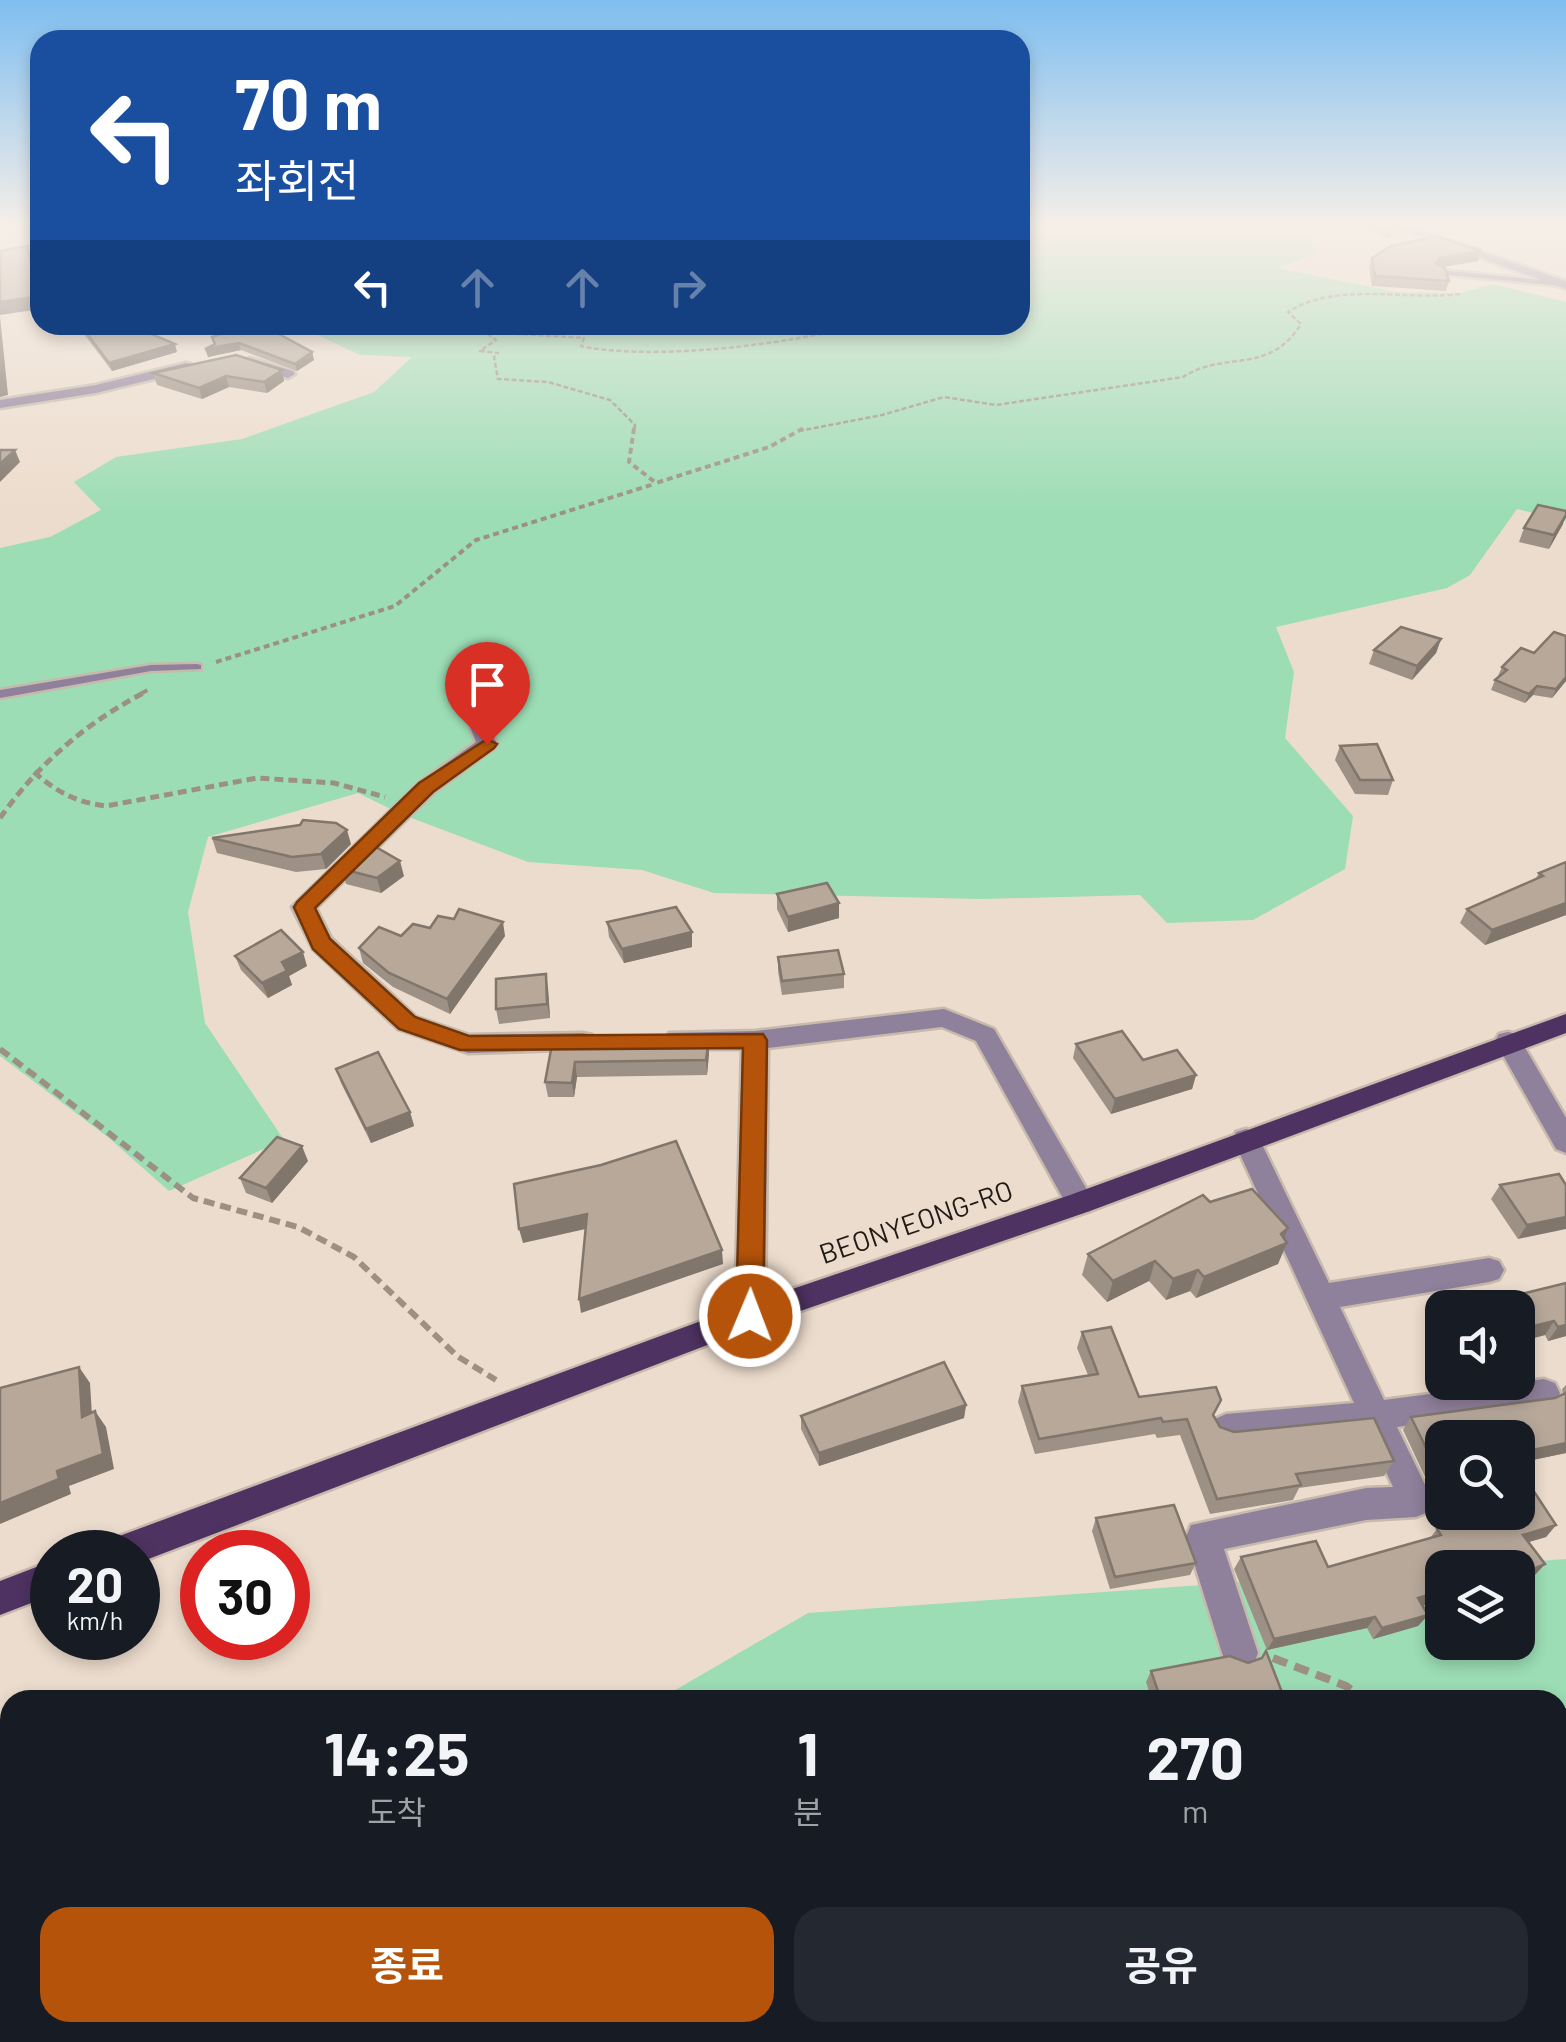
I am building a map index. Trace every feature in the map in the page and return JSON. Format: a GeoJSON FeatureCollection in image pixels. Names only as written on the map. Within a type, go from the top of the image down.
{"type":"FeatureCollection","features":[{"type":"Feature","properties":{"kind":"main road","name":"BEONYEONG-RO"},"geometry":{"type":"LineString","coordinates":[[160,1538],[750,1316],[1080,1203],[1508,1041],[1566,1023]]}},
{"type":"Feature","properties":{"kind":"main road"},"geometry":{"type":"LineString","coordinates":[[0,1598],[30,1586]]}},
{"type":"Feature","properties":{"kind":"street"},"geometry":{"type":"LineString","coordinates":[[240,358],[288,374]]}},
{"type":"Feature","properties":{"kind":"street"},"geometry":{"type":"LineString","coordinates":[[0,404],[96,389],[196,365]]}},
{"type":"Feature","properties":{"kind":"street"},"geometry":{"type":"LineString","coordinates":[[480,727],[487,744],[426,788],[304,907],[321,944],[407,1023],[468,1044],[607,1041]]}},
{"type":"Feature","properties":{"kind":"street"},"geometry":{"type":"LineString","coordinates":[[647,1040],[755,1040],[944,1018],[985,1035],[1080,1203]]}},
{"type":"Feature","properties":{"kind":"street"},"geometry":{"type":"LineString","coordinates":[[750,1316],[755,1040]]}},
{"type":"Feature","properties":{"kind":"street"},"geometry":{"type":"LineString","coordinates":[[1508,1041],[1566,1142]]}},
{"type":"Feature","properties":{"kind":"street"},"geometry":{"type":"LineString","coordinates":[[1240,1653],[1203,1537],[1366,1504],[1416,1500],[1246,1139]]}},
{"type":"Feature","properties":{"kind":"street"},"geometry":{"type":"LineString","coordinates":[[1321,1296],[1489,1270]]}},
{"type":"Feature","properties":{"kind":"street"},"geometry":{"type":"LineString","coordinates":[[1226,1428],[1376,1415],[1544,1393]]}},
{"type":"Feature","properties":{"kind":"lane"},"geometry":{"type":"LineString","coordinates":[[0,694],[151,668],[197,668]]}},
{"type":"Feature","properties":{"kind":"path"},"geometry":{"type":"LineString","coordinates":[[0,818],[34,772],[98,715],[197,668],[396,606],[476,540],[738,459],[808,426],[882,415],[944,397],[996,406],[1156,383],[1182,377],[1201,365],[1222,366],[1272,355],[1290,342],[1298,322]]}},
{"type":"Feature","properties":{"kind":"path"},"geometry":{"type":"LineString","coordinates":[[488,335],[496,340],[480,351],[498,352],[494,357],[498,379],[548,382],[610,400],[635,425],[630,462],[656,484]]}},
{"type":"Feature","properties":{"kind":"path"},"geometry":{"type":"LineString","coordinates":[[534,335],[584,338],[581,346],[594,349],[639,351],[756,345],[806,335]]}},
{"type":"Feature","properties":{"kind":"path"},"geometry":{"type":"LineString","coordinates":[[34,772],[52,793],[81,806],[125,806],[244,779],[333,782],[376,793],[406,808]]}},
{"type":"Feature","properties":{"kind":"path"},"geometry":{"type":"LineString","coordinates":[[0,1049],[193,1198],[298,1227],[354,1257],[457,1356],[528,1400]]}},
{"type":"Feature","properties":{"kind":"path"},"geometry":{"type":"LineString","coordinates":[[1240,1653],[1257,1652],[1351,1690]]}},
{"type":"Feature","properties":{"kind":"green space"},"geometry":{"type":"Polygon","coordinates":[[[1030,322],[1566,322],[1566,521],[1517,509],[1470,575],[1447,588],[1276,627],[1294,672],[1285,738],[1353,816],[1345,869],[1253,920],[1167,923],[1140,895],[982,899],[714,893],[642,870],[528,862],[401,814],[358,793],[208,837],[188,912],[205,1023],[284,1140],[169,1191],[109,1138],[0,1056],[0,548],[50,537],[101,510],[74,482],[116,457],[242,439],[374,392],[412,357],[360,355],[317,335],[1030,335],[1030,322]]]}},
{"type":"Feature","properties":{"kind":"green space"},"geometry":{"type":"Polygon","coordinates":[[[1566,1559],[1566,1690],[675,1690],[808,1613],[1425,1569],[1425,1660],[1535,1660],[1535,1561],[1566,1559]]]}},
{"type":"Feature","properties":{"kind":"building"},"geometry":{"type":"Polygon","coordinates":[[[88,335],[154,335],[175,344],[109,363],[88,335]]]}},
{"type":"Feature","properties":{"kind":"building"},"geometry":{"type":"Polygon","coordinates":[[[281,335],[312,352],[295,364],[239,343],[205,349],[215,344],[212,337],[281,335]]]}},
{"type":"Feature","properties":{"kind":"building"},"geometry":{"type":"Polygon","coordinates":[[[236,355],[282,370],[264,382],[226,376],[199,388],[153,373],[236,355]]]}},
{"type":"Feature","properties":{"kind":"building"},"geometry":{"type":"Polygon","coordinates":[[[0,450],[15,450],[0,464],[0,450]]]}},
{"type":"Feature","properties":{"kind":"building"},"geometry":{"type":"Polygon","coordinates":[[[1538,505],[1566,511],[1554,535],[1524,528],[1538,505]]]}},
{"type":"Feature","properties":{"kind":"building"},"geometry":{"type":"Polygon","coordinates":[[[1401,627],[1441,639],[1417,666],[1374,650],[1401,627]]]}},
{"type":"Feature","properties":{"kind":"building"},"geometry":{"type":"Polygon","coordinates":[[[1554,632],[1566,636],[1566,677],[1556,689],[1537,686],[1529,694],[1495,680],[1507,670],[1502,667],[1521,648],[1534,653],[1554,632]]]}},
{"type":"Feature","properties":{"kind":"building"},"geometry":{"type":"Polygon","coordinates":[[[1377,744],[1393,780],[1360,780],[1340,746],[1377,744]]]}},
{"type":"Feature","properties":{"kind":"building"},"geometry":{"type":"Polygon","coordinates":[[[303,820],[336,823],[347,830],[321,854],[292,857],[212,838],[300,825],[303,820]]]}},
{"type":"Feature","properties":{"kind":"building"},"geometry":{"type":"Polygon","coordinates":[[[369,843],[400,861],[377,878],[342,869],[369,843]]]}},
{"type":"Feature","properties":{"kind":"building"},"geometry":{"type":"Polygon","coordinates":[[[1566,862],[1566,903],[1492,930],[1467,909],[1543,876],[1539,873],[1566,862]]]}},
{"type":"Feature","properties":{"kind":"building"},"geometry":{"type":"Polygon","coordinates":[[[827,883],[839,903],[788,917],[777,894],[827,883]]]}},
{"type":"Feature","properties":{"kind":"building"},"geometry":{"type":"Polygon","coordinates":[[[676,907],[692,932],[622,949],[607,922],[676,907]]]}},
{"type":"Feature","properties":{"kind":"building"},"geometry":{"type":"Polygon","coordinates":[[[459,909],[503,922],[447,999],[389,973],[359,948],[379,927],[401,936],[413,924],[430,928],[438,916],[454,919],[459,909]]]}},
{"type":"Feature","properties":{"kind":"building"},"geometry":{"type":"Polygon","coordinates":[[[281,930],[303,952],[282,962],[287,971],[262,983],[235,956],[281,930]]]}},
{"type":"Feature","properties":{"kind":"building"},"geometry":{"type":"Polygon","coordinates":[[[838,950],[844,974],[782,981],[778,957],[838,950]]]}},
{"type":"Feature","properties":{"kind":"building"},"geometry":{"type":"Polygon","coordinates":[[[546,974],[547,1004],[496,1009],[496,979],[546,974]]]}},
{"type":"Feature","properties":{"kind":"building"},"geometry":{"type":"Polygon","coordinates":[[[1122,1031],[1143,1060],[1177,1050],[1196,1075],[1115,1099],[1076,1044],[1122,1031]]]}},
{"type":"Feature","properties":{"kind":"building"},"geometry":{"type":"Polygon","coordinates":[[[709,1038],[706,1060],[575,1062],[572,1083],[545,1082],[553,1039],[709,1038]]]}},
{"type":"Feature","properties":{"kind":"building"},"geometry":{"type":"Polygon","coordinates":[[[378,1052],[410,1112],[366,1129],[336,1069],[378,1052]]]}},
{"type":"Feature","properties":{"kind":"building"},"geometry":{"type":"Polygon","coordinates":[[[277,1137],[302,1146],[266,1188],[240,1178],[277,1137]]]}},
{"type":"Feature","properties":{"kind":"building"},"geometry":{"type":"Polygon","coordinates":[[[676,1141],[722,1250],[579,1299],[587,1214],[519,1229],[514,1184],[601,1165],[676,1141]]]}},
{"type":"Feature","properties":{"kind":"building"},"geometry":{"type":"Polygon","coordinates":[[[1559,1174],[1566,1185],[1566,1217],[1527,1225],[1500,1185],[1559,1174]]]}},
{"type":"Feature","properties":{"kind":"building"},"geometry":{"type":"Polygon","coordinates":[[[1252,1189],[1288,1228],[1281,1234],[1287,1243],[1204,1277],[1198,1270],[1173,1279],[1155,1261],[1113,1281],[1088,1254],[1203,1195],[1210,1202],[1252,1189]]]}},
{"type":"Feature","properties":{"kind":"building"},"geometry":{"type":"Polygon","coordinates":[[[1566,1283],[1566,1325],[1558,1327],[1554,1321],[1535,1326],[1535,1291],[1566,1283]]]}},
{"type":"Feature","properties":{"kind":"building"},"geometry":{"type":"Polygon","coordinates":[[[1111,1327],[1139,1397],[1216,1387],[1221,1400],[1213,1415],[1220,1427],[1234,1432],[1374,1418],[1394,1461],[1296,1474],[1301,1485],[1217,1499],[1187,1419],[1163,1422],[1161,1418],[1039,1439],[1022,1386],[1098,1374],[1082,1332],[1111,1327]]]}},
{"type":"Feature","properties":{"kind":"building"},"geometry":{"type":"Polygon","coordinates":[[[944,1362],[966,1405],[819,1453],[801,1416],[944,1362]]]}},
{"type":"Feature","properties":{"kind":"building"},"geometry":{"type":"Polygon","coordinates":[[[79,1367],[82,1417],[95,1411],[103,1454],[57,1471],[59,1479],[0,1503],[0,1388],[79,1367]]]}},
{"type":"Feature","properties":{"kind":"building"},"geometry":{"type":"Polygon","coordinates":[[[1566,1393],[1566,1443],[1535,1449],[1535,1420],[1425,1420],[1425,1446],[1411,1417],[1555,1398],[1566,1393]]]}},
{"type":"Feature","properties":{"kind":"building"},"geometry":{"type":"Polygon","coordinates":[[[1535,1493],[1556,1525],[1523,1535],[1534,1550],[1425,1550],[1425,1596],[1418,1598],[1425,1616],[1382,1628],[1375,1617],[1274,1639],[1241,1557],[1316,1541],[1328,1567],[1441,1535],[1438,1530],[1535,1530],[1535,1493]]]}},
{"type":"Feature","properties":{"kind":"building"},"geometry":{"type":"Polygon","coordinates":[[[1174,1505],[1196,1563],[1115,1577],[1096,1518],[1174,1505]]]}},
{"type":"Feature","properties":{"kind":"building"},"geometry":{"type":"Polygon","coordinates":[[[1535,1551],[1545,1564],[1535,1568],[1535,1551]]]}},
{"type":"Feature","properties":{"kind":"building"},"geometry":{"type":"Polygon","coordinates":[[[1266,1651],[1281,1690],[1158,1690],[1151,1671],[1230,1656],[1248,1663],[1262,1658],[1266,1651]]]}},
{"type":"Feature","properties":{"kind":"route"},"geometry":{"type":"LineString","coordinates":[[487,744],[426,788],[304,907],[312,925],[321,944],[407,1023],[468,1044],[755,1040],[750,1316]]}}]}
